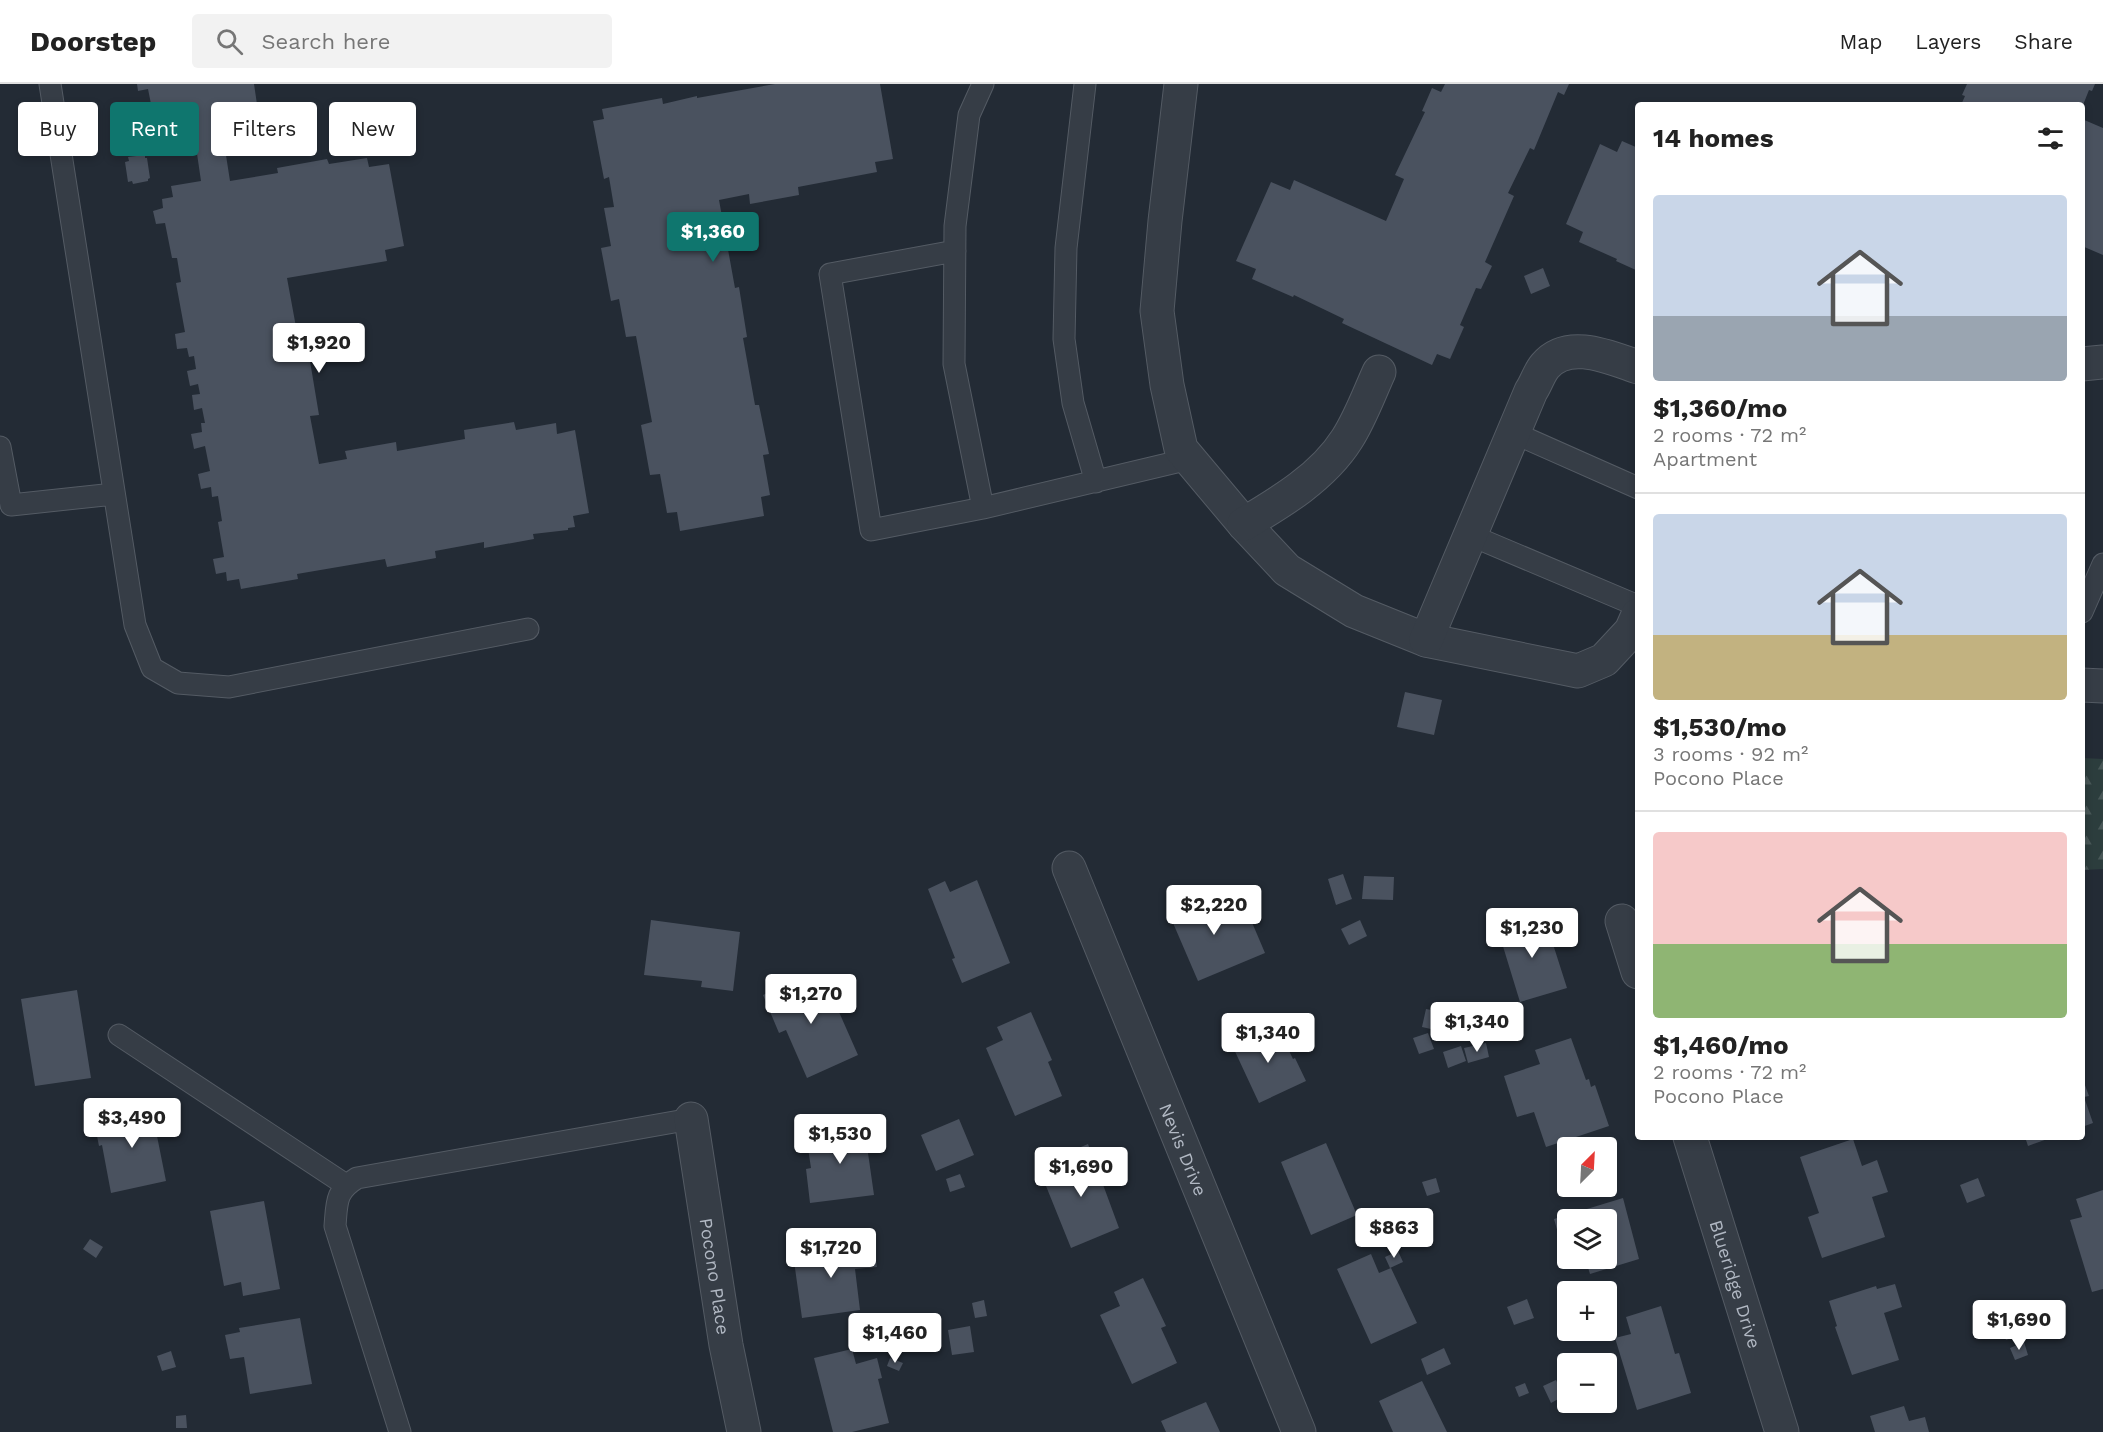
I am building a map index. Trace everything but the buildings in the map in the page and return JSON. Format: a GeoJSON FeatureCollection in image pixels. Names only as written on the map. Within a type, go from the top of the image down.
{"type":"FeatureCollection","features":[{"type":"Feature","properties":{"kind":"street"},"geometry":{"type":"LineString","coordinates":[[1181,84],[1157,311],[1167,385],[1181,449],[1189,459],[1287,570],[1354,611],[1426,640],[1578,672],[1604,660],[1631,631],[1635,622]]}},
{"type":"Feature","properties":{"kind":"street"},"geometry":{"type":"LineString","coordinates":[[1426,640],[1532,391],[1546,365],[1564,354],[1591,351],[1635,367]]}},
{"type":"Feature","properties":{"kind":"street"},"geometry":{"type":"LineString","coordinates":[[2085,364],[2103,362]]}},
{"type":"Feature","properties":{"kind":"street"},"geometry":{"type":"LineString","coordinates":[[1244,524],[1272,507],[1320,471],[1347,439],[1379,372]]}},
{"type":"Feature","properties":{"kind":"street"},"geometry":{"type":"LineString","coordinates":[[2085,685],[2103,686]]}},
{"type":"Feature","properties":{"kind":"street","name":"Nevis Drive"},"geometry":{"type":"LineString","coordinates":[[1069,868],[1299,1432]]}},
{"type":"Feature","properties":{"kind":"street"},"geometry":{"type":"LineString","coordinates":[[1622,921],[1635,962]]}},
{"type":"Feature","properties":{"kind":"street","name":"Pocono Place"},"geometry":{"type":"LineString","coordinates":[[691,1119],[726,1345],[744,1432]]}},
{"type":"Feature","properties":{"kind":"street","name":"Blueridge Drive"},"geometry":{"type":"LineString","coordinates":[[1691,1140],[1782,1432]]}},
{"type":"Feature","properties":{"kind":"lane"},"geometry":{"type":"LineString","coordinates":[[50,84],[135,625],[152,668],[178,683],[229,687],[528,629]]}},
{"type":"Feature","properties":{"kind":"lane"},"geometry":{"type":"LineString","coordinates":[[983,84],[969,115],[954,251],[954,364],[983,508]]}},
{"type":"Feature","properties":{"kind":"lane"},"geometry":{"type":"LineString","coordinates":[[1085,84],[1066,248],[1064,339],[1073,403],[1096,482]]}},
{"type":"Feature","properties":{"kind":"lane"},"geometry":{"type":"LineString","coordinates":[[954,251],[830,274],[871,530],[983,508],[1189,459]]}},
{"type":"Feature","properties":{"kind":"lane"},"geometry":{"type":"LineString","coordinates":[[1514,433],[1635,488]]}},
{"type":"Feature","properties":{"kind":"lane"},"geometry":{"type":"LineString","coordinates":[[0,447],[11,505],[114,494]]}},
{"type":"Feature","properties":{"kind":"lane"},"geometry":{"type":"LineString","coordinates":[[1470,535],[1635,605]]}},
{"type":"Feature","properties":{"kind":"lane"},"geometry":{"type":"LineString","coordinates":[[2085,605],[2103,564]]}},
{"type":"Feature","properties":{"kind":"lane"},"geometry":{"type":"LineString","coordinates":[[119,1035],[346,1185]]}},
{"type":"Feature","properties":{"kind":"lane"},"geometry":{"type":"LineString","coordinates":[[400,1432],[335,1226],[337,1198],[346,1185],[357,1178],[691,1119]]}},
{"type":"Feature","properties":{"kind":"green space"},"geometry":{"type":"Polygon","coordinates":[[[2085,758],[2103,759],[2103,869],[2085,870],[2085,758]]]}}]}
